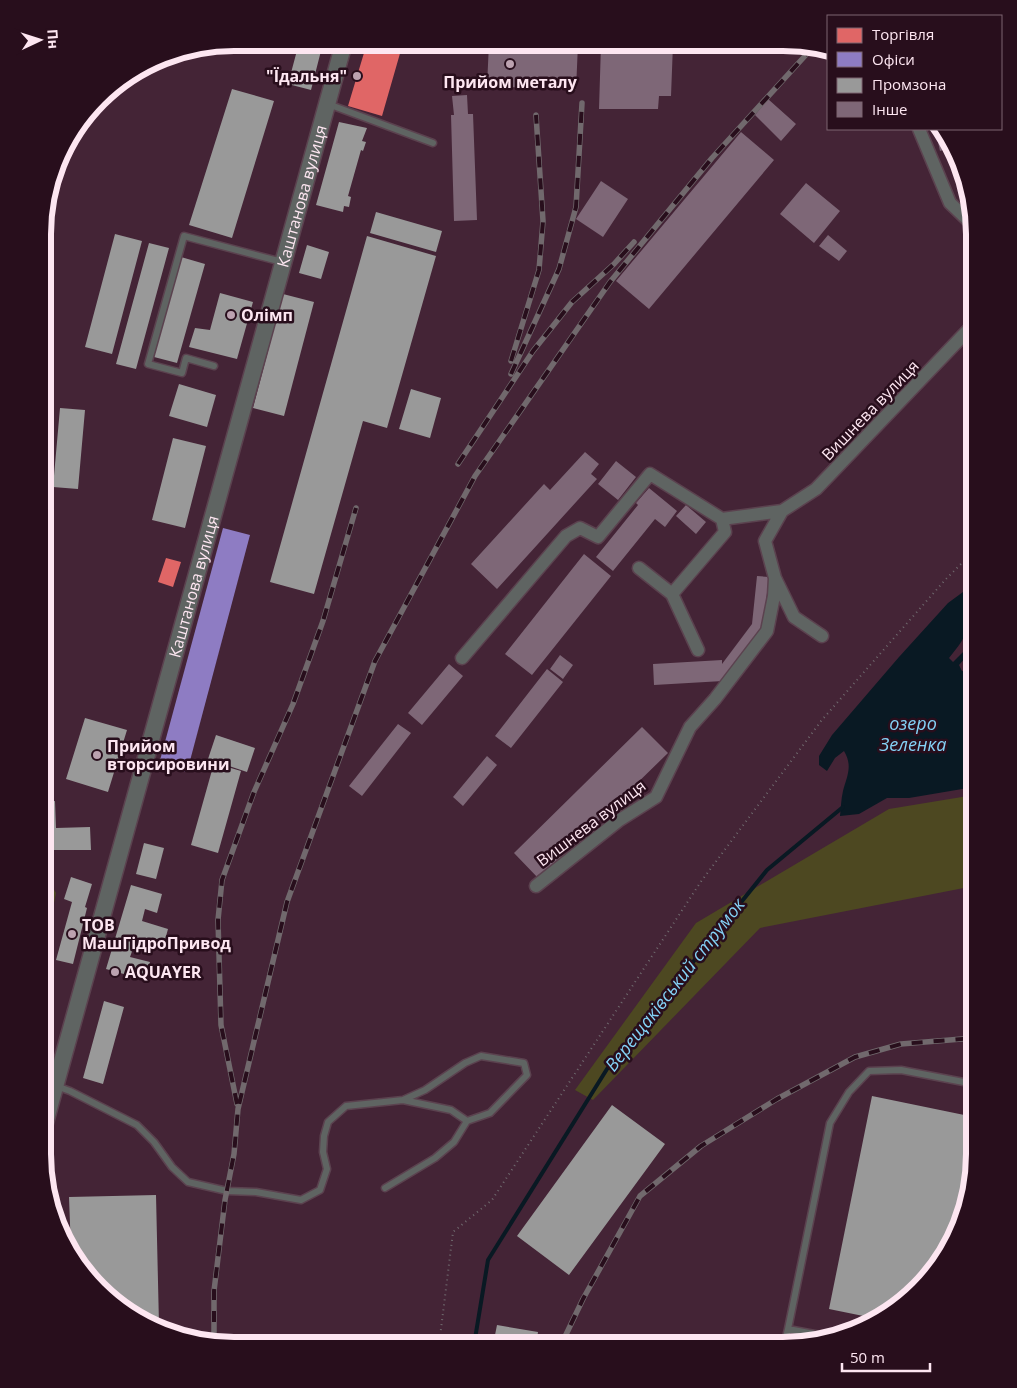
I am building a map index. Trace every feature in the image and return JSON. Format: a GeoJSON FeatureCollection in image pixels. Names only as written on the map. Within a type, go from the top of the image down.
{"type":"FeatureCollection","features":[{"type":"Feature","properties":{"kind":"street","name":"Каштанова вулиця"},"geometry":{"type":"LineString","coordinates":[[51,1100],[342,51]]}},
{"type":"Feature","properties":{"kind":"street"},"geometry":{"type":"LineString","coordinates":[[919,130],[950,203],[965,217]]}},
{"type":"Feature","properties":{"kind":"street","name":"Вишнева вулиця"},"geometry":{"type":"LineString","coordinates":[[722,519],[782,511],[816,489],[966,332]]}},
{"type":"Feature","properties":{"kind":"street"},"geometry":{"type":"LineString","coordinates":[[462,658],[566,536],[580,528],[598,537],[650,474],[722,519],[725,532],[672,594]]}},
{"type":"Feature","properties":{"kind":"street","name":"Вишнева вулиця"},"geometry":{"type":"LineString","coordinates":[[782,511],[764,541],[775,578],[794,617],[822,636]]}},
{"type":"Feature","properties":{"kind":"street"},"geometry":{"type":"LineString","coordinates":[[639,568],[672,594],[698,650]]}},
{"type":"Feature","properties":{"kind":"street","name":"Вишнева вулиця"},"geometry":{"type":"LineString","coordinates":[[536,886],[618,820],[656,797],[690,727],[716,699],[768,631],[775,578]]}},
{"type":"Feature","properties":{"kind":"lane"},"geometry":{"type":"LineString","coordinates":[[327,104],[433,143]]}},
{"type":"Feature","properties":{"kind":"lane"},"geometry":{"type":"LineString","coordinates":[[214,366],[186,358],[182,373],[148,364],[184,236],[283,263]]}},
{"type":"Feature","properties":{"kind":"lane"},"geometry":{"type":"LineString","coordinates":[[385,1188],[448,1148],[467,1121],[490,1113],[526,1075],[524,1063],[481,1056],[465,1062],[425,1090],[403,1100]]}},
{"type":"Feature","properties":{"kind":"lane"},"geometry":{"type":"LineString","coordinates":[[786,1337],[830,1123],[849,1092],[868,1071],[901,1070],[966,1082]]}},
{"type":"Feature","properties":{"kind":"lane"},"geometry":{"type":"LineString","coordinates":[[55,1086],[70,1091],[137,1125],[154,1142],[172,1167],[188,1182],[227,1190],[256,1192],[301,1200],[320,1190],[327,1168],[323,1152],[324,1136],[328,1122],[346,1106],[403,1100],[451,1110],[467,1121]]}},
{"type":"Feature","properties":{"kind":"lane"},"geometry":{"type":"LineString","coordinates":[[788,1329],[814,1334]]}},
{"type":"Feature","properties":{"kind":"path"},"geometry":{"type":"LineString","coordinates":[[440,1337],[453,1232],[492,1200],[700,883],[821,721],[945,580],[966,559]]}},
{"type":"Feature","properties":{"kind":"shaded area"},"geometry":{"type":"Polygon","coordinates":[[[966,796],[966,888],[760,928],[593,1100],[575,1090],[696,923],[889,809],[966,796]]]}},
{"type":"Feature","properties":{"kind":"shaded area"},"geometry":{"type":"Polygon","coordinates":[[[51,884],[56,893],[53,908],[51,908],[51,884]]]}},
{"type":"Feature","properties":{"kind":"water","name":"озеро Зеленка"},"geometry":{"type":"Polygon","coordinates":[[[963,592],[966,596],[966,632],[964,638],[949,658],[953,662],[966,651],[966,657],[959,665],[962,671],[966,672],[966,788],[909,798],[887,798],[859,814],[840,816],[842,794],[849,766],[847,756],[844,751],[835,758],[827,771],[819,765],[819,756],[832,735],[948,603],[963,592]]]}},
{"type":"Feature","properties":{"kind":"building: Торгівля"},"geometry":{"type":"Polygon","coordinates":[[[365,51],[401,51],[382,116],[348,106],[365,51]]]}},
{"type":"Feature","properties":{"kind":"building: Торгівля"},"geometry":{"type":"Polygon","coordinates":[[[166,558],[181,562],[173,587],[158,582],[166,558]]]}},
{"type":"Feature","properties":{"kind":"building: Офіси"},"geometry":{"type":"Polygon","coordinates":[[[223,528],[250,535],[187,772],[159,764],[223,528]]]}},
{"type":"Feature","properties":{"kind":"building: Промзона"},"geometry":{"type":"Polygon","coordinates":[[[297,51],[321,51],[311,90],[288,84],[297,51]]]}},
{"type":"Feature","properties":{"kind":"building: Промзона"},"geometry":{"type":"Polygon","coordinates":[[[232,89],[274,101],[232,238],[189,225],[232,89]]]}},
{"type":"Feature","properties":{"kind":"building: Промзона"},"geometry":{"type":"Polygon","coordinates":[[[339,122],[367,128],[362,141],[366,142],[363,151],[361,150],[348,196],[351,197],[349,207],[344,206],[343,212],[316,205],[339,122]]]}},
{"type":"Feature","properties":{"kind":"building: Промзона"},"geometry":{"type":"Polygon","coordinates":[[[376,212],[442,231],[436,252],[370,233],[376,212]]]}},
{"type":"Feature","properties":{"kind":"building: Промзона"},"geometry":{"type":"Polygon","coordinates":[[[115,234],[142,241],[112,354],[85,347],[115,234]]]}},
{"type":"Feature","properties":{"kind":"building: Промзона"},"geometry":{"type":"Polygon","coordinates":[[[367,236],[436,256],[387,428],[363,421],[314,594],[270,582],[367,236]]]}},
{"type":"Feature","properties":{"kind":"building: Промзона"},"geometry":{"type":"Polygon","coordinates":[[[149,243],[169,248],[136,369],[116,364],[149,243]]]}},
{"type":"Feature","properties":{"kind":"building: Промзона"},"geometry":{"type":"Polygon","coordinates":[[[307,245],[329,252],[321,279],[299,273],[307,245]]]}},
{"type":"Feature","properties":{"kind":"building: Промзона"},"geometry":{"type":"Polygon","coordinates":[[[181,257],[205,264],[177,363],[154,357],[181,257]]]}},
{"type":"Feature","properties":{"kind":"building: Промзона","name":"Олімп"},"geometry":{"type":"Polygon","coordinates":[[[220,293],[253,302],[237,359],[189,347],[195,328],[210,330],[220,293]]]}},
{"type":"Feature","properties":{"kind":"building: Промзона"},"geometry":{"type":"Polygon","coordinates":[[[283,294],[314,302],[284,416],[253,408],[283,294]]]}},
{"type":"Feature","properties":{"kind":"building: Промзона"},"geometry":{"type":"Polygon","coordinates":[[[179,384],[216,395],[207,427],[169,416],[179,384]]]}},
{"type":"Feature","properties":{"kind":"building: Промзона"},"geometry":{"type":"Polygon","coordinates":[[[411,389],[441,398],[430,438],[399,429],[411,389]]]}},
{"type":"Feature","properties":{"kind":"building: Промзона"},"geometry":{"type":"Polygon","coordinates":[[[60,408],[85,410],[78,489],[53,487],[60,408]]]}},
{"type":"Feature","properties":{"kind":"building: Промзона"},"geometry":{"type":"Polygon","coordinates":[[[173,438],[206,446],[185,528],[152,520],[173,438]]]}},
{"type":"Feature","properties":{"kind":"building: Промзона","name":"Прийом вторсировини"},"geometry":{"type":"Polygon","coordinates":[[[85,718],[127,730],[108,792],[66,779],[85,718]]]}},
{"type":"Feature","properties":{"kind":"building: Промзона"},"geometry":{"type":"Polygon","coordinates":[[[216,735],[255,748],[247,772],[208,759],[216,735]]]}},
{"type":"Feature","properties":{"kind":"building: Промзона"},"geometry":{"type":"Polygon","coordinates":[[[214,763],[241,771],[218,853],[191,845],[214,763]]]}},
{"type":"Feature","properties":{"kind":"building: Промзона"},"geometry":{"type":"Polygon","coordinates":[[[51,801],[55,801],[56,828],[90,827],[91,850],[51,850],[51,801]]]}},
{"type":"Feature","properties":{"kind":"building: Промзона"},"geometry":{"type":"Polygon","coordinates":[[[144,843],[164,848],[156,879],[136,874],[144,843]]]}},
{"type":"Feature","properties":{"kind":"building: Промзона","name":"ТОВ МашГідроПривод"},"geometry":{"type":"Polygon","coordinates":[[[71,877],[92,884],[73,964],[56,960],[72,902],[64,899],[71,877]]]}},
{"type":"Feature","properties":{"kind":"building: Промзона"},"geometry":{"type":"Polygon","coordinates":[[[131,885],[162,894],[157,913],[145,909],[142,921],[168,929],[162,951],[135,943],[130,957],[150,962],[145,980],[106,969],[131,885]]]}},
{"type":"Feature","properties":{"kind":"building: Промзона"},"geometry":{"type":"Polygon","coordinates":[[[104,1001],[124,1007],[103,1084],[83,1078],[104,1001]]]}},
{"type":"Feature","properties":{"kind":"building: Промзона"},"geometry":{"type":"Polygon","coordinates":[[[51,1005],[54,1006],[51,1016],[51,1005]]]}},
{"type":"Feature","properties":{"kind":"building: Промзона"},"geometry":{"type":"Polygon","coordinates":[[[872,1096],[966,1115],[966,1154],[960,1201],[947,1235],[928,1265],[894,1299],[866,1317],[829,1309],[872,1096]]]}},
{"type":"Feature","properties":{"kind":"building: Промзона"},"geometry":{"type":"Polygon","coordinates":[[[612,1105],[665,1144],[569,1275],[517,1236],[612,1105]]]}},
{"type":"Feature","properties":{"kind":"building: Промзона"},"geometry":{"type":"Polygon","coordinates":[[[156,1195],[159,1321],[123,1299],[89,1265],[70,1236],[69,1197],[156,1195]]]}},
{"type":"Feature","properties":{"kind":"building: Промзона"},"geometry":{"type":"Polygon","coordinates":[[[497,1325],[538,1332],[537,1337],[495,1337],[497,1325]]]}},
{"type":"Feature","properties":{"kind":"building: Інше"},"geometry":{"type":"Polygon","coordinates":[[[489,51],[578,51],[576,90],[487,86],[489,51]]]}},
{"type":"Feature","properties":{"kind":"building: Інше"},"geometry":{"type":"Polygon","coordinates":[[[601,51],[673,51],[671,96],[659,96],[658,109],[599,109],[601,51]]]}},
{"type":"Feature","properties":{"kind":"building: Інше"},"geometry":{"type":"Polygon","coordinates":[[[467,95],[468,114],[473,114],[477,220],[454,221],[451,115],[454,115],[452,96],[467,95]]]}},
{"type":"Feature","properties":{"kind":"building: Інше"},"geometry":{"type":"Polygon","coordinates":[[[768,99],[796,124],[781,141],[755,115],[768,99]]]}},
{"type":"Feature","properties":{"kind":"building: Інше"},"geometry":{"type":"Polygon","coordinates":[[[741,132],[774,160],[649,309],[616,281],[741,132]]]}},
{"type":"Feature","properties":{"kind":"building: Інше"},"geometry":{"type":"Polygon","coordinates":[[[936,135],[945,149],[940,151],[936,135]]]}},
{"type":"Feature","properties":{"kind":"building: Інше"},"geometry":{"type":"Polygon","coordinates":[[[601,181],[628,199],[603,237],[576,219],[601,181]]]}},
{"type":"Feature","properties":{"kind":"building: Інше"},"geometry":{"type":"Polygon","coordinates":[[[806,183],[840,211],[814,243],[780,214],[806,183]]]}},
{"type":"Feature","properties":{"kind":"building: Інше"},"geometry":{"type":"Polygon","coordinates":[[[828,235],[847,251],[839,261],[819,246],[828,235]]]}},
{"type":"Feature","properties":{"kind":"building: Інше"},"geometry":{"type":"Polygon","coordinates":[[[585,452],[599,464],[591,474],[597,479],[497,589],[471,564],[544,484],[550,490],[585,452]]]}},
{"type":"Feature","properties":{"kind":"building: Інше"},"geometry":{"type":"Polygon","coordinates":[[[616,461],[636,477],[618,500],[598,484],[616,461]]]}},
{"type":"Feature","properties":{"kind":"building: Інше"},"geometry":{"type":"Polygon","coordinates":[[[649,488],[677,511],[665,527],[655,519],[613,571],[596,557],[638,505],[636,503],[649,488]]]}},
{"type":"Feature","properties":{"kind":"building: Інше"},"geometry":{"type":"Polygon","coordinates":[[[686,505],[706,522],[696,534],[676,516],[686,505]]]}},
{"type":"Feature","properties":{"kind":"building: Інше"},"geometry":{"type":"Polygon","coordinates":[[[584,554],[611,576],[532,675],[505,654],[584,554]]]}},
{"type":"Feature","properties":{"kind":"building: Інше"},"geometry":{"type":"Polygon","coordinates":[[[757,576],[769,577],[763,625],[723,681],[654,685],[653,664],[722,660],[722,664],[752,624],[757,576]]]}},
{"type":"Feature","properties":{"kind":"building: Інше"},"geometry":{"type":"Polygon","coordinates":[[[560,655],[573,665],[563,679],[550,669],[560,655]]]}},
{"type":"Feature","properties":{"kind":"building: Інше"},"geometry":{"type":"Polygon","coordinates":[[[449,664],[463,676],[422,725],[408,713],[449,664]]]}},
{"type":"Feature","properties":{"kind":"building: Інше"},"geometry":{"type":"Polygon","coordinates":[[[547,669],[563,682],[511,748],[495,736],[547,669]]]}},
{"type":"Feature","properties":{"kind":"building: Інше"},"geometry":{"type":"Polygon","coordinates":[[[398,724],[411,733],[362,796],[349,786],[398,724]]]}},
{"type":"Feature","properties":{"kind":"building: Інше"},"geometry":{"type":"Polygon","coordinates":[[[642,727],[668,753],[539,879],[514,853],[642,727]]]}},
{"type":"Feature","properties":{"kind":"building: Інше"},"geometry":{"type":"Polygon","coordinates":[[[487,756],[497,765],[463,806],[453,797],[487,756]]]}},
{"type":"Feature","properties":{"kind":"waterway","name":"Верещаківський струмок"},"geometry":{"type":"LineString","coordinates":[[475,1337],[488,1260],[607,1069],[767,870],[843,807]]}},
{"type":"Feature","properties":{"kind":"railway"},"geometry":{"type":"LineString","coordinates":[[214,1335],[214,1291],[225,1200],[234,1154],[238,1109],[287,902],[375,661],[475,476],[610,282],[712,158],[808,53]]}},
{"type":"Feature","properties":{"kind":"railway"},"geometry":{"type":"LineString","coordinates":[[511,374],[559,269],[576,207],[582,103]]}},
{"type":"Feature","properties":{"kind":"railway"},"geometry":{"type":"LineString","coordinates":[[511,361],[539,270],[543,221],[536,115]]}},
{"type":"Feature","properties":{"kind":"railway"},"geometry":{"type":"LineString","coordinates":[[458,464],[533,351],[572,302],[614,264],[634,242]]}},
{"type":"Feature","properties":{"kind":"railway"},"geometry":{"type":"LineString","coordinates":[[237,1104],[221,1025],[218,920],[222,880],[254,792],[293,704],[323,621],[356,508]]}},
{"type":"Feature","properties":{"kind":"railway"},"geometry":{"type":"LineString","coordinates":[[565,1337],[583,1299],[640,1196],[701,1146],[777,1099],[855,1057],[901,1044],[966,1039]]}},
{"type":"Feature","properties":{"kind":"place","name":"Прийом металу"},"geometry":{"type":"Point","coordinates":[510,64]}},
{"type":"Feature","properties":{"kind":"place","name":"\"Їдальня\""},"geometry":{"type":"Point","coordinates":[357,76]}},
{"type":"Feature","properties":{"kind":"place","name":"Олімп"},"geometry":{"type":"Point","coordinates":[231,315]}},
{"type":"Feature","properties":{"kind":"place","name":"Прийом вторсировини"},"geometry":{"type":"Point","coordinates":[97,755]}},
{"type":"Feature","properties":{"kind":"place","name":"ТОВ МашГідроПривод"},"geometry":{"type":"Point","coordinates":[72,934]}},
{"type":"Feature","properties":{"kind":"place","name":"AQUAYER"},"geometry":{"type":"Point","coordinates":[115,972]}}]}
